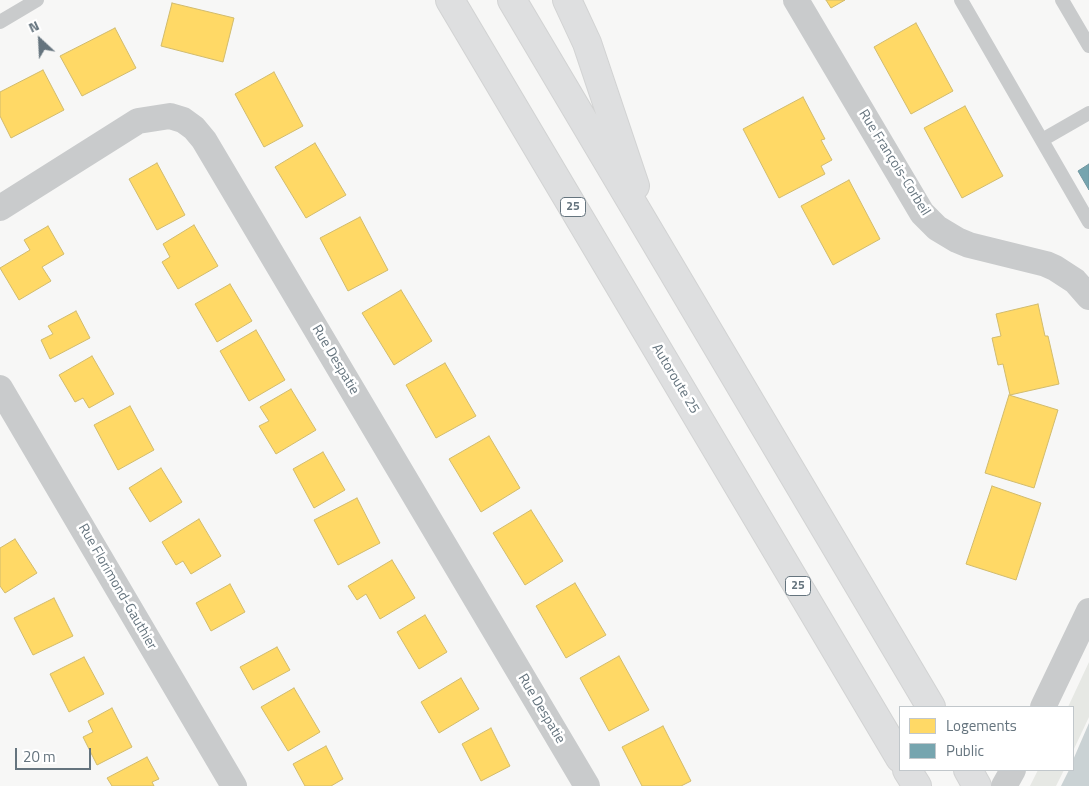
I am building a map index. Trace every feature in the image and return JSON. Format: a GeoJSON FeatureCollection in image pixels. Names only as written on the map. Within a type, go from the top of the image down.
{"type":"FeatureCollection","features":[{"type":"Feature","properties":{"kind":"highway","name":"Autoroute 25"},"geometry":{"type":"LineString","coordinates":[[450,0],[899,756]]}},
{"type":"Feature","properties":{"kind":"highway"},"geometry":{"type":"LineString","coordinates":[[512,0],[930,706]]}},
{"type":"Feature","properties":{"kind":"highway"},"geometry":{"type":"LineString","coordinates":[[567,0],[587,44],[652,238]]}},
{"type":"Feature","properties":{"kind":"highway"},"geometry":{"type":"LineString","coordinates":[[908,771],[917,786]]}},
{"type":"Feature","properties":{"kind":"street","name":"Rue François-Corbeil"},"geometry":{"type":"LineString","coordinates":[[796,0],[922,213],[944,234],[969,245],[1046,264],[1055,268],[1074,281],[1089,298]]}},
{"type":"Feature","properties":{"kind":"street","name":"Rue Despatie"},"geometry":{"type":"LineString","coordinates":[[0,208],[138,121],[170,116],[183,120],[194,128],[204,140],[587,786]]}},
{"type":"Feature","properties":{"kind":"street","name":"Rue Florimond-Gauthier"},"geometry":{"type":"LineString","coordinates":[[0,388],[234,786]]}},
{"type":"Feature","properties":{"kind":"street"},"geometry":{"type":"LineString","coordinates":[[1043,706],[1089,611]]}},
{"type":"Feature","properties":{"kind":"street"},"geometry":{"type":"LineString","coordinates":[[1004,786],[1012,771]]}},
{"type":"Feature","properties":{"kind":"lane"},"geometry":{"type":"LineString","coordinates":[[0,22],[37,0]]}},
{"type":"Feature","properties":{"kind":"lane"},"geometry":{"type":"LineString","coordinates":[[961,0],[1089,222]]}},
{"type":"Feature","properties":{"kind":"lane"},"geometry":{"type":"LineString","coordinates":[[1062,0],[1089,46]]}},
{"type":"Feature","properties":{"kind":"lane"},"geometry":{"type":"LineString","coordinates":[[1042,140],[1089,113]]}},
{"type":"Feature","properties":{"kind":"shaded area"},"geometry":{"type":"Polygon","coordinates":[[[1089,662],[1089,717],[1074,749],[1074,706],[1068,706],[1089,662]]]}},
{"type":"Feature","properties":{"kind":"shaded area"},"geometry":{"type":"Polygon","coordinates":[[[1089,723],[1089,786],[1061,786],[1068,771],[1074,771],[1074,758],[1089,723]]]}},
{"type":"Feature","properties":{"kind":"shaded area"},"geometry":{"type":"Polygon","coordinates":[[[1038,771],[1064,771],[1056,786],[1030,786],[1038,771]]]}},
{"type":"Feature","properties":{"kind":"building: Logements"},"geometry":{"type":"Polygon","coordinates":[[[826,0],[845,0],[831,8],[826,0]]]}},
{"type":"Feature","properties":{"kind":"building: Logements"},"geometry":{"type":"Polygon","coordinates":[[[172,3],[234,18],[223,62],[161,46],[172,3]]]}},
{"type":"Feature","properties":{"kind":"building: Logements"},"geometry":{"type":"Polygon","coordinates":[[[916,23],[953,91],[911,114],[874,47],[916,23]]]}},
{"type":"Feature","properties":{"kind":"building: Logements"},"geometry":{"type":"Polygon","coordinates":[[[115,28],[136,68],[82,96],[60,56],[115,28]]]}},
{"type":"Feature","properties":{"kind":"building: Logements"},"geometry":{"type":"Polygon","coordinates":[[[43,70],[64,110],[11,138],[0,116],[0,92],[43,70]]]}},
{"type":"Feature","properties":{"kind":"building: Logements"},"geometry":{"type":"Polygon","coordinates":[[[274,72],[303,126],[264,147],[235,94],[274,72]]]}},
{"type":"Feature","properties":{"kind":"building: Logements"},"geometry":{"type":"Polygon","coordinates":[[[803,97],[825,139],[821,140],[832,160],[821,166],[825,174],[779,198],[743,129],[803,97]]]}},
{"type":"Feature","properties":{"kind":"building: Logements"},"geometry":{"type":"Polygon","coordinates":[[[965,106],[1003,176],[962,198],[924,128],[965,106]]]}},
{"type":"Feature","properties":{"kind":"building: Logements"},"geometry":{"type":"Polygon","coordinates":[[[315,143],[346,195],[306,218],[275,167],[315,143]]]}},
{"type":"Feature","properties":{"kind":"building: Logements"},"geometry":{"type":"Polygon","coordinates":[[[157,163],[185,215],[157,230],[129,179],[157,163]]]}},
{"type":"Feature","properties":{"kind":"building: Logements"},"geometry":{"type":"Polygon","coordinates":[[[849,180],[880,239],[833,265],[801,206],[849,180]]]}},
{"type":"Feature","properties":{"kind":"building: Logements"},"geometry":{"type":"Polygon","coordinates":[[[360,217],[388,270],[348,291],[320,238],[360,217]]]}},
{"type":"Feature","properties":{"kind":"building: Logements"},"geometry":{"type":"Polygon","coordinates":[[[194,225],[218,266],[178,289],[162,262],[170,257],[163,244],[194,225]]]}},
{"type":"Feature","properties":{"kind":"building: Logements"},"geometry":{"type":"Polygon","coordinates":[[[48,226],[64,254],[42,267],[51,281],[19,300],[0,268],[30,250],[24,240],[48,226]]]}},
{"type":"Feature","properties":{"kind":"building: Logements"},"geometry":{"type":"Polygon","coordinates":[[[230,284],[252,321],[217,342],[195,304],[230,284]]]}},
{"type":"Feature","properties":{"kind":"building: Logements"},"geometry":{"type":"Polygon","coordinates":[[[401,290],[432,341],[394,365],[362,313],[401,290]]]}},
{"type":"Feature","properties":{"kind":"building: Logements"},"geometry":{"type":"Polygon","coordinates":[[[1038,304],[1045,336],[1048,336],[1059,384],[1010,395],[1003,364],[998,365],[992,338],[1001,336],[996,314],[1038,304]]]}},
{"type":"Feature","properties":{"kind":"building: Logements"},"geometry":{"type":"Polygon","coordinates":[[[76,311],[90,338],[50,359],[41,340],[53,334],[48,326],[76,311]]]}},
{"type":"Feature","properties":{"kind":"building: Logements"},"geometry":{"type":"Polygon","coordinates":[[[256,330],[285,380],[249,401],[220,351],[256,330]]]}},
{"type":"Feature","properties":{"kind":"building: Logements"},"geometry":{"type":"Polygon","coordinates":[[[92,356],[114,394],[89,408],[83,398],[75,402],[59,375],[92,356]]]}},
{"type":"Feature","properties":{"kind":"building: Logements"},"geometry":{"type":"Polygon","coordinates":[[[445,363],[476,416],[436,438],[406,385],[445,363]]]}},
{"type":"Feature","properties":{"kind":"building: Logements"},"geometry":{"type":"Polygon","coordinates":[[[291,389],[316,430],[276,454],[259,426],[269,421],[260,407],[291,389]]]}},
{"type":"Feature","properties":{"kind":"building: Logements"},"geometry":{"type":"Polygon","coordinates":[[[1009,395],[1058,410],[1034,488],[985,473],[1009,395]]]}},
{"type":"Feature","properties":{"kind":"building: Logements"},"geometry":{"type":"Polygon","coordinates":[[[130,406],[154,450],[118,470],[94,425],[130,406]]]}},
{"type":"Feature","properties":{"kind":"building: Logements"},"geometry":{"type":"Polygon","coordinates":[[[489,436],[520,488],[481,512],[449,459],[489,436]]]}},
{"type":"Feature","properties":{"kind":"building: Logements"},"geometry":{"type":"Polygon","coordinates":[[[323,452],[345,490],[314,508],[293,469],[323,452]]]}},
{"type":"Feature","properties":{"kind":"building: Logements"},"geometry":{"type":"Polygon","coordinates":[[[161,468],[182,502],[150,522],[129,488],[161,468]]]}},
{"type":"Feature","properties":{"kind":"building: Logements"},"geometry":{"type":"Polygon","coordinates":[[[992,486],[1041,503],[1016,580],[966,564],[992,486]]]}},
{"type":"Feature","properties":{"kind":"building: Logements"},"geometry":{"type":"Polygon","coordinates":[[[357,498],[380,543],[338,565],[314,520],[357,498]]]}},
{"type":"Feature","properties":{"kind":"building: Logements"},"geometry":{"type":"Polygon","coordinates":[[[531,510],[563,561],[525,585],[493,533],[531,510]]]}},
{"type":"Feature","properties":{"kind":"building: Logements"},"geometry":{"type":"Polygon","coordinates":[[[199,519],[221,556],[191,574],[183,561],[176,565],[162,542],[199,519]]]}},
{"type":"Feature","properties":{"kind":"building: Logements"},"geometry":{"type":"Polygon","coordinates":[[[15,539],[37,573],[5,593],[0,586],[0,548],[15,539]]]}},
{"type":"Feature","properties":{"kind":"building: Logements"},"geometry":{"type":"Polygon","coordinates":[[[392,560],[415,598],[380,619],[366,594],[357,600],[348,586],[392,560]]]}},
{"type":"Feature","properties":{"kind":"building: Logements"},"geometry":{"type":"Polygon","coordinates":[[[575,583],[606,635],[566,658],[536,606],[575,583]]]}},
{"type":"Feature","properties":{"kind":"building: Logements"},"geometry":{"type":"Polygon","coordinates":[[[230,584],[245,612],[211,631],[196,603],[230,584]]]}},
{"type":"Feature","properties":{"kind":"building: Logements"},"geometry":{"type":"Polygon","coordinates":[[[54,598],[73,636],[33,655],[14,618],[54,598]]]}},
{"type":"Feature","properties":{"kind":"building: Logements"},"geometry":{"type":"Polygon","coordinates":[[[425,615],[447,652],[419,669],[397,632],[425,615]]]}},
{"type":"Feature","properties":{"kind":"building: Logements"},"geometry":{"type":"Polygon","coordinates":[[[277,647],[290,670],[253,690],[240,667],[277,647]]]}},
{"type":"Feature","properties":{"kind":"building: Logements"},"geometry":{"type":"Polygon","coordinates":[[[619,656],[649,710],[609,731],[580,678],[619,656]]]}},
{"type":"Feature","properties":{"kind":"building: Logements"},"geometry":{"type":"Polygon","coordinates":[[[84,657],[104,694],[69,712],[50,674],[84,657]]]}},
{"type":"Feature","properties":{"kind":"building: Logements"},"geometry":{"type":"Polygon","coordinates":[[[461,678],[479,709],[439,733],[421,702],[461,678]]]}},
{"type":"Feature","properties":{"kind":"building: Logements"},"geometry":{"type":"Polygon","coordinates":[[[294,688],[320,732],[288,751],[261,707],[294,688]]]}},
{"type":"Feature","properties":{"kind":"building: Logements"},"geometry":{"type":"Polygon","coordinates":[[[112,708],[132,747],[97,765],[83,737],[93,732],[88,721],[112,708]]]}},
{"type":"Feature","properties":{"kind":"building: Logements"},"geometry":{"type":"Polygon","coordinates":[[[663,726],[691,781],[681,786],[642,786],[622,747],[663,726]]]}},
{"type":"Feature","properties":{"kind":"building: Logements"},"geometry":{"type":"Polygon","coordinates":[[[491,728],[510,766],[481,781],[462,744],[491,728]]]}},
{"type":"Feature","properties":{"kind":"building: Logements"},"geometry":{"type":"Polygon","coordinates":[[[326,746],[343,779],[331,786],[305,786],[293,764],[326,746]]]}},
{"type":"Feature","properties":{"kind":"building: Logements"},"geometry":{"type":"Polygon","coordinates":[[[147,757],[159,779],[152,782],[154,786],[112,786],[107,778],[147,757]]]}},
{"type":"Feature","properties":{"kind":"building: Public"},"geometry":{"type":"Polygon","coordinates":[[[1089,164],[1089,190],[1078,171],[1089,164]]]}}]}
